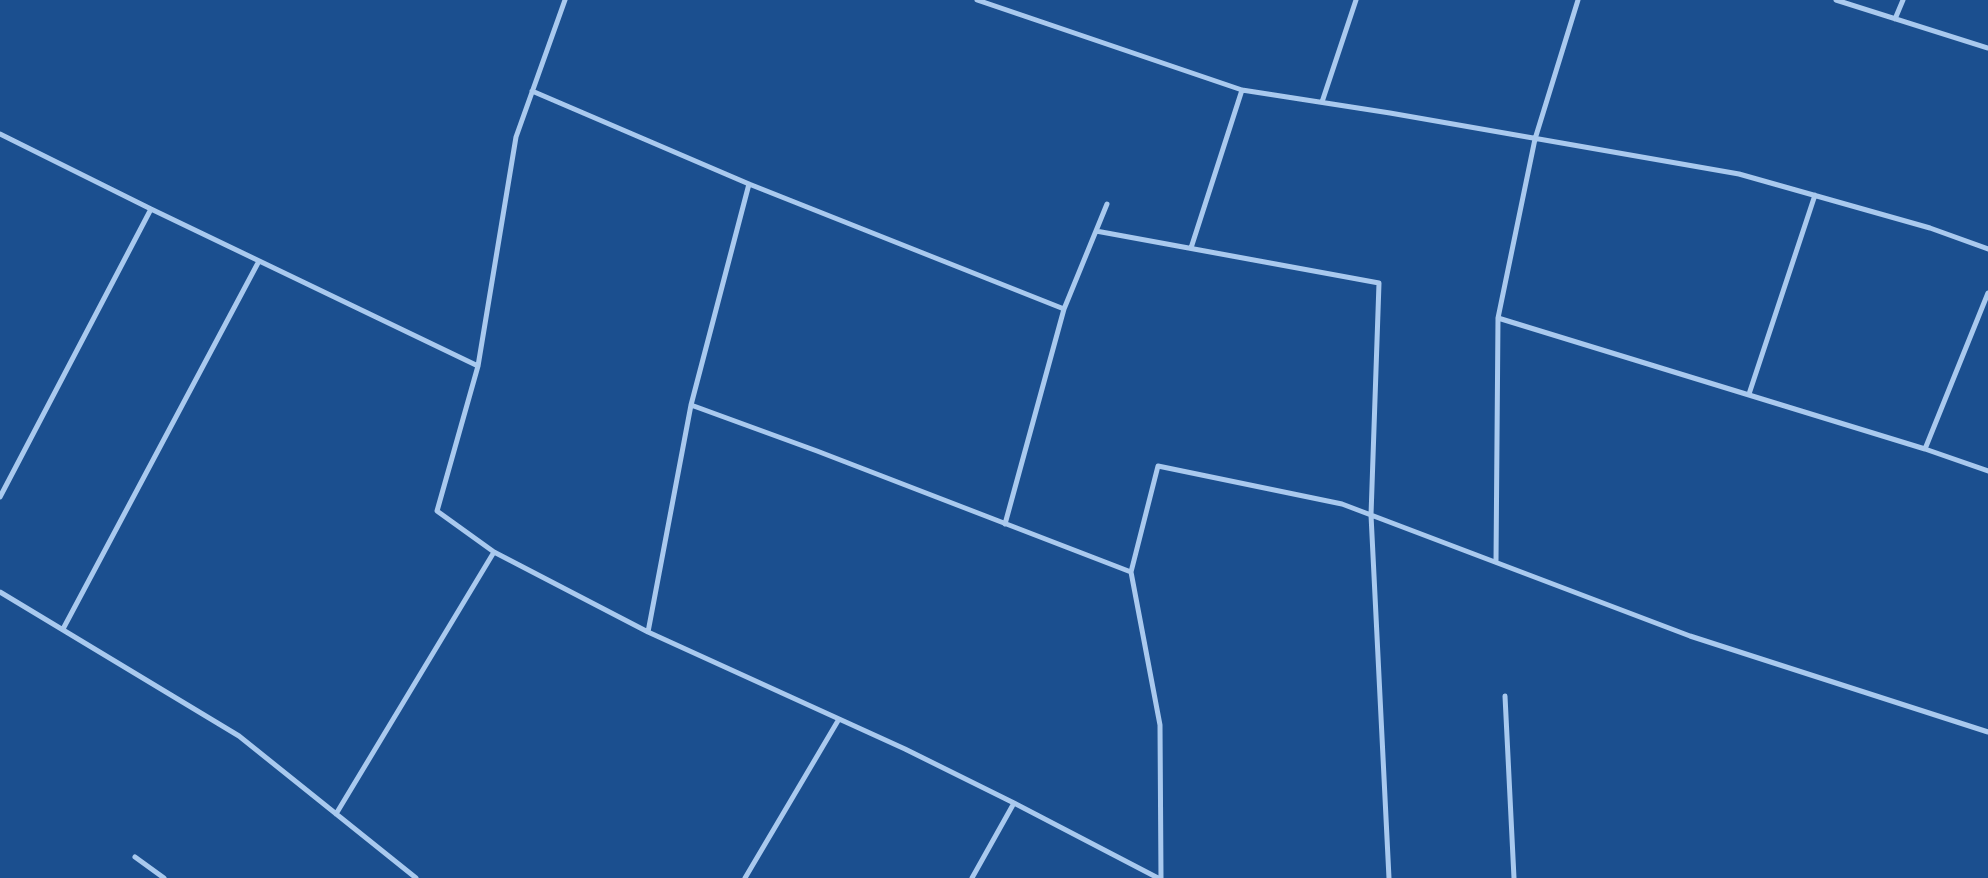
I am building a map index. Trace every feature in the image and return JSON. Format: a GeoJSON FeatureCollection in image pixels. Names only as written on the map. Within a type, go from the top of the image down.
{"type":"FeatureCollection","features":[{"type":"Feature","properties":{"kind":"street"},"geometry":{"type":"LineString","coordinates":[[565,0],[516,137],[478,366],[437,511],[494,552],[648,632],[838,719],[1014,803],[1159,878],[1160,725],[1131,572],[1158,466],[1342,504],[1690,636],[1988,732]]}},
{"type":"Feature","properties":{"kind":"street"},"geometry":{"type":"LineString","coordinates":[[977,0],[1242,90],[1739,174],[1930,228],[1988,250]]}},
{"type":"Feature","properties":{"kind":"street"},"geometry":{"type":"LineString","coordinates":[[1322,102],[1356,0]]}},
{"type":"Feature","properties":{"kind":"street"},"geometry":{"type":"LineString","coordinates":[[1496,562],[1498,318],[1536,139],[1578,0]]}},
{"type":"Feature","properties":{"kind":"street"},"geometry":{"type":"LineString","coordinates":[[1836,0],[1988,48]]}},
{"type":"Feature","properties":{"kind":"street"},"geometry":{"type":"LineString","coordinates":[[1895,18],[1903,0]]}},
{"type":"Feature","properties":{"kind":"street"},"geometry":{"type":"LineString","coordinates":[[1191,248],[1242,90]]}},
{"type":"Feature","properties":{"kind":"street"},"geometry":{"type":"LineString","coordinates":[[532,91],[750,184],[1064,309]]}},
{"type":"Feature","properties":{"kind":"street"},"geometry":{"type":"LineString","coordinates":[[0,134],[259,262],[478,366]]}},
{"type":"Feature","properties":{"kind":"street"},"geometry":{"type":"LineString","coordinates":[[648,632],[691,405],[750,184]]}},
{"type":"Feature","properties":{"kind":"street"},"geometry":{"type":"LineString","coordinates":[[1748,394],[1815,195]]}},
{"type":"Feature","properties":{"kind":"street"},"geometry":{"type":"LineString","coordinates":[[1005,524],[1064,309],[1107,204]]}},
{"type":"Feature","properties":{"kind":"street"},"geometry":{"type":"LineString","coordinates":[[0,496],[151,209]]}},
{"type":"Feature","properties":{"kind":"street"},"geometry":{"type":"LineString","coordinates":[[1096,231],[1379,283],[1371,515],[1389,878]]}},
{"type":"Feature","properties":{"kind":"street"},"geometry":{"type":"LineString","coordinates":[[63,629],[259,262]]}},
{"type":"Feature","properties":{"kind":"street"},"geometry":{"type":"LineString","coordinates":[[1925,449],[1988,293]]}},
{"type":"Feature","properties":{"kind":"street"},"geometry":{"type":"LineString","coordinates":[[1498,318],[1925,449],[1988,471]]}},
{"type":"Feature","properties":{"kind":"street"},"geometry":{"type":"LineString","coordinates":[[691,405],[1131,572]]}},
{"type":"Feature","properties":{"kind":"street"},"geometry":{"type":"LineString","coordinates":[[336,814],[494,552]]}},
{"type":"Feature","properties":{"kind":"street"},"geometry":{"type":"LineString","coordinates":[[0,592],[239,736],[416,878]]}},
{"type":"Feature","properties":{"kind":"street"},"geometry":{"type":"LineString","coordinates":[[1505,696],[1514,878]]}},
{"type":"Feature","properties":{"kind":"street"},"geometry":{"type":"LineString","coordinates":[[745,878],[838,719]]}},
{"type":"Feature","properties":{"kind":"street"},"geometry":{"type":"LineString","coordinates":[[972,878],[1014,803]]}},
{"type":"Feature","properties":{"kind":"street"},"geometry":{"type":"LineString","coordinates":[[135,857],[164,878]]}}]}
